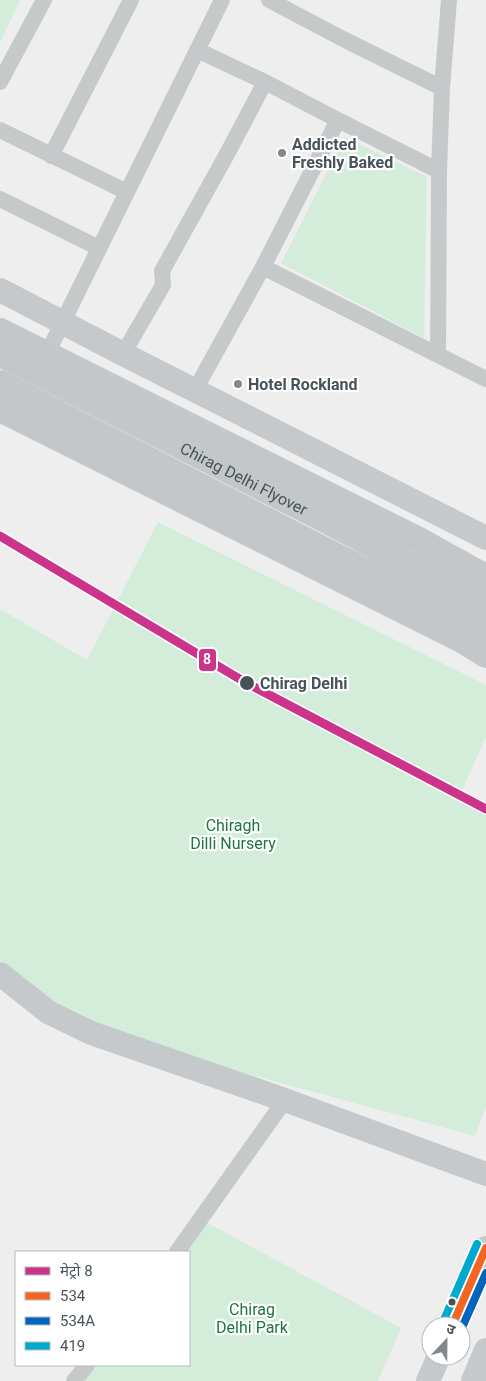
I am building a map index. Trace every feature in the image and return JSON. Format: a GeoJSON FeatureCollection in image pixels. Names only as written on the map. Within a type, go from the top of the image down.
{"type":"FeatureCollection","features":[{"type":"Feature","properties":{"kind":"main road"},"geometry":{"type":"LineString","coordinates":[[0,331],[417,539],[486,577]]}},
{"type":"Feature","properties":{"kind":"main road","name":"Chirag Delhi Flyover"},"geometry":{"type":"LineString","coordinates":[[0,354],[327,521],[486,605]]}},
{"type":"Feature","properties":{"kind":"main road","name":"Chirag Delhi Flyover"},"geometry":{"type":"LineString","coordinates":[[0,383],[486,633]]}},
{"type":"Feature","properties":{"kind":"main road"},"geometry":{"type":"LineString","coordinates":[[0,409],[460,639],[486,655]]}},
{"type":"Feature","properties":{"kind":"main road"},"geometry":{"type":"LineString","coordinates":[[243,532],[276,469]]}},
{"type":"Feature","properties":{"kind":"street"},"geometry":{"type":"LineString","coordinates":[[0,82],[44,0]]}},
{"type":"Feature","properties":{"kind":"street"},"geometry":{"type":"LineString","coordinates":[[51,156],[130,0]]}},
{"type":"Feature","properties":{"kind":"street"},"geometry":{"type":"LineString","coordinates":[[47,354],[222,0]]}},
{"type":"Feature","properties":{"kind":"street"},"geometry":{"type":"LineString","coordinates":[[269,0],[346,41],[442,88]]}},
{"type":"Feature","properties":{"kind":"street"},"geometry":{"type":"LineString","coordinates":[[438,354],[439,170],[442,88],[449,0]]}},
{"type":"Feature","properties":{"kind":"street"},"geometry":{"type":"LineString","coordinates":[[197,50],[265,82],[439,170]]}},
{"type":"Feature","properties":{"kind":"street"},"geometry":{"type":"LineString","coordinates":[[123,354],[163,285],[162,272],[265,82]]}},
{"type":"Feature","properties":{"kind":"street"},"geometry":{"type":"LineString","coordinates":[[195,390],[263,267],[338,120]]}},
{"type":"Feature","properties":{"kind":"street"},"geometry":{"type":"LineString","coordinates":[[0,130],[127,192]]}},
{"type":"Feature","properties":{"kind":"street"},"geometry":{"type":"LineString","coordinates":[[0,199],[99,248]]}},
{"type":"Feature","properties":{"kind":"street"},"geometry":{"type":"LineString","coordinates":[[263,267],[486,378]]}},
{"type":"Feature","properties":{"kind":"street"},"geometry":{"type":"LineString","coordinates":[[0,290],[486,538]]}},
{"type":"Feature","properties":{"kind":"street"},"geometry":{"type":"LineString","coordinates":[[0,974],[48,1012],[83,1029],[285,1100],[486,1174]]}},
{"type":"Feature","properties":{"kind":"street"},"geometry":{"type":"LineString","coordinates":[[178,1251],[285,1100]]}},
{"type":"Feature","properties":{"kind":"street"},"geometry":{"type":"LineString","coordinates":[[456,1316],[486,1248]]}},
{"type":"Feature","properties":{"kind":"street"},"geometry":{"type":"LineString","coordinates":[[473,1381],[486,1350]]}},
{"type":"Feature","properties":{"kind":"street"},"geometry":{"type":"LineString","coordinates":[[74,1381],[86,1366]]}},
{"type":"Feature","properties":{"kind":"street"},"geometry":{"type":"LineString","coordinates":[[428,1381],[435,1366]]}},
{"type":"Feature","properties":{"kind":"green space"},"geometry":{"type":"Polygon","coordinates":[[[0,0],[20,0],[0,43],[0,0]]]}},
{"type":"Feature","properties":{"kind":"green space"},"geometry":{"type":"Polygon","coordinates":[[[345,137],[427,177],[424,338],[281,263],[345,137]]]}},
{"type":"Feature","properties":{"kind":"green space","name":"Chiragh Dilli Nursery"},"geometry":{"type":"Polygon","coordinates":[[[158,522],[486,685],[486,737],[458,799],[486,814],[486,1106],[475,1136],[141,1045],[53,1001],[0,960],[0,609],[87,660],[158,522]]]}},
{"type":"Feature","properties":{"kind":"green space","name":"Chirag Delhi Park"},"geometry":{"type":"Polygon","coordinates":[[[206,1222],[401,1328],[378,1381],[85,1381],[96,1366],[190,1366],[190,1251],[184,1251],[206,1222]]]}},
{"type":"Feature","properties":{"kind":"metro line","name":"8"},"geometry":{"type":"LineString","coordinates":[[0,536],[243,681],[486,809]]}},
{"type":"Feature","properties":{"kind":"transit line","name":"419"},"geometry":{"type":"LineString","coordinates":[[446,1316],[477,1244]]}},
{"type":"Feature","properties":{"kind":"transit line","name":"534"},"geometry":{"type":"LineString","coordinates":[[456,1316],[486,1248]]}},
{"type":"Feature","properties":{"kind":"transit line","name":"534A"},"geometry":{"type":"LineString","coordinates":[[467,1316],[486,1273]]}},
{"type":"Feature","properties":{"kind":"place","name":"Addicted Freshly Baked"},"geometry":{"type":"Point","coordinates":[282,153]}},
{"type":"Feature","properties":{"kind":"place","name":"Hotel Rockland"},"geometry":{"type":"Point","coordinates":[238,384]}},
{"type":"Feature","properties":{"kind":"place","name":"Chirag Delhi"},"geometry":{"type":"Point","coordinates":[247,683]}}]}
